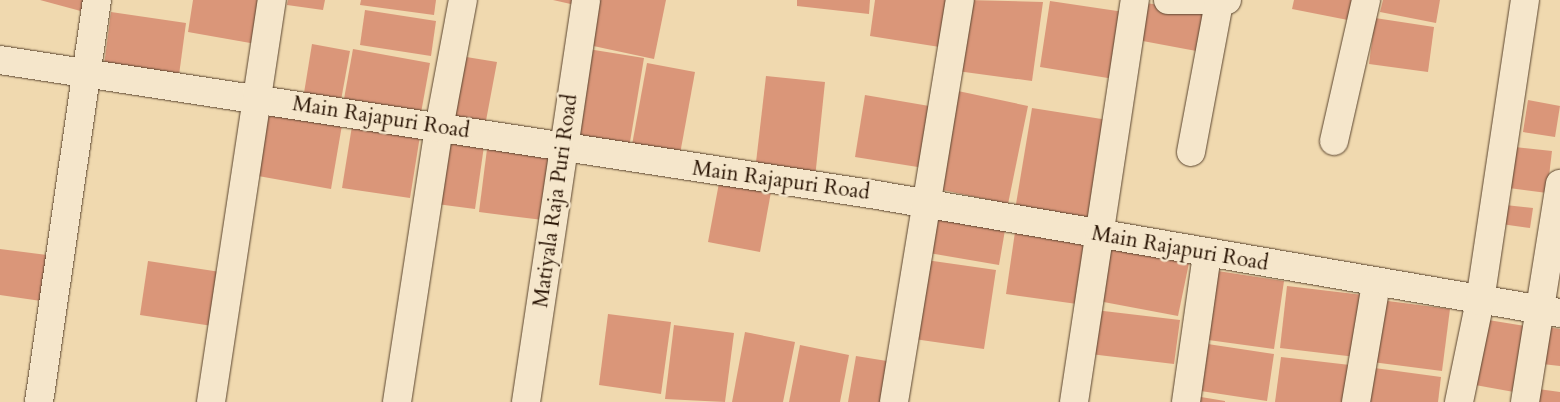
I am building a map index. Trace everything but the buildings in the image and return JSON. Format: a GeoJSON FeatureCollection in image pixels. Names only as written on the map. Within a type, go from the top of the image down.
{"type":"FeatureCollection","features":[{"type":"Feature","properties":{"kind":"street"},"geometry":{"type":"LineString","coordinates":[[39,402],[96,0]]}},
{"type":"Feature","properties":{"kind":"street"},"geometry":{"type":"LineString","coordinates":[[211,402],[255,97],[272,0]]}},
{"type":"Feature","properties":{"kind":"street"},"geometry":{"type":"LineString","coordinates":[[397,402],[439,128],[463,0]]}},
{"type":"Feature","properties":{"kind":"street","name":"Matiyala Raja Puri Road"},"geometry":{"type":"LineString","coordinates":[[526,402],[586,0]]}},
{"type":"Feature","properties":{"kind":"street"},"geometry":{"type":"LineString","coordinates":[[894,402],[960,0]]}},
{"type":"Feature","properties":{"kind":"street"},"geometry":{"type":"LineString","coordinates":[[1074,402],[1135,0]]}},
{"type":"Feature","properties":{"kind":"street"},"geometry":{"type":"LineString","coordinates":[[1168,0],[1223,1],[1191,152]]}},
{"type":"Feature","properties":{"kind":"street"},"geometry":{"type":"LineString","coordinates":[[1334,141],[1366,0]]}},
{"type":"Feature","properties":{"kind":"street"},"geometry":{"type":"LineString","coordinates":[[1458,402],[1480,301],[1525,0]]}},
{"type":"Feature","properties":{"kind":"street","name":"Main Rajapuri Road"},"geometry":{"type":"LineString","coordinates":[[0,60],[255,97],[439,128],[926,204],[1376,284],[1551,311]]}},
{"type":"Feature","properties":{"kind":"street"},"geometry":{"type":"LineString","coordinates":[[1525,402],[1551,311],[1560,184]]}},
{"type":"Feature","properties":{"kind":"street"},"geometry":{"type":"LineString","coordinates":[[1186,402],[1207,254]]}},
{"type":"Feature","properties":{"kind":"street"},"geometry":{"type":"LineString","coordinates":[[1356,402],[1376,284]]}}]}
